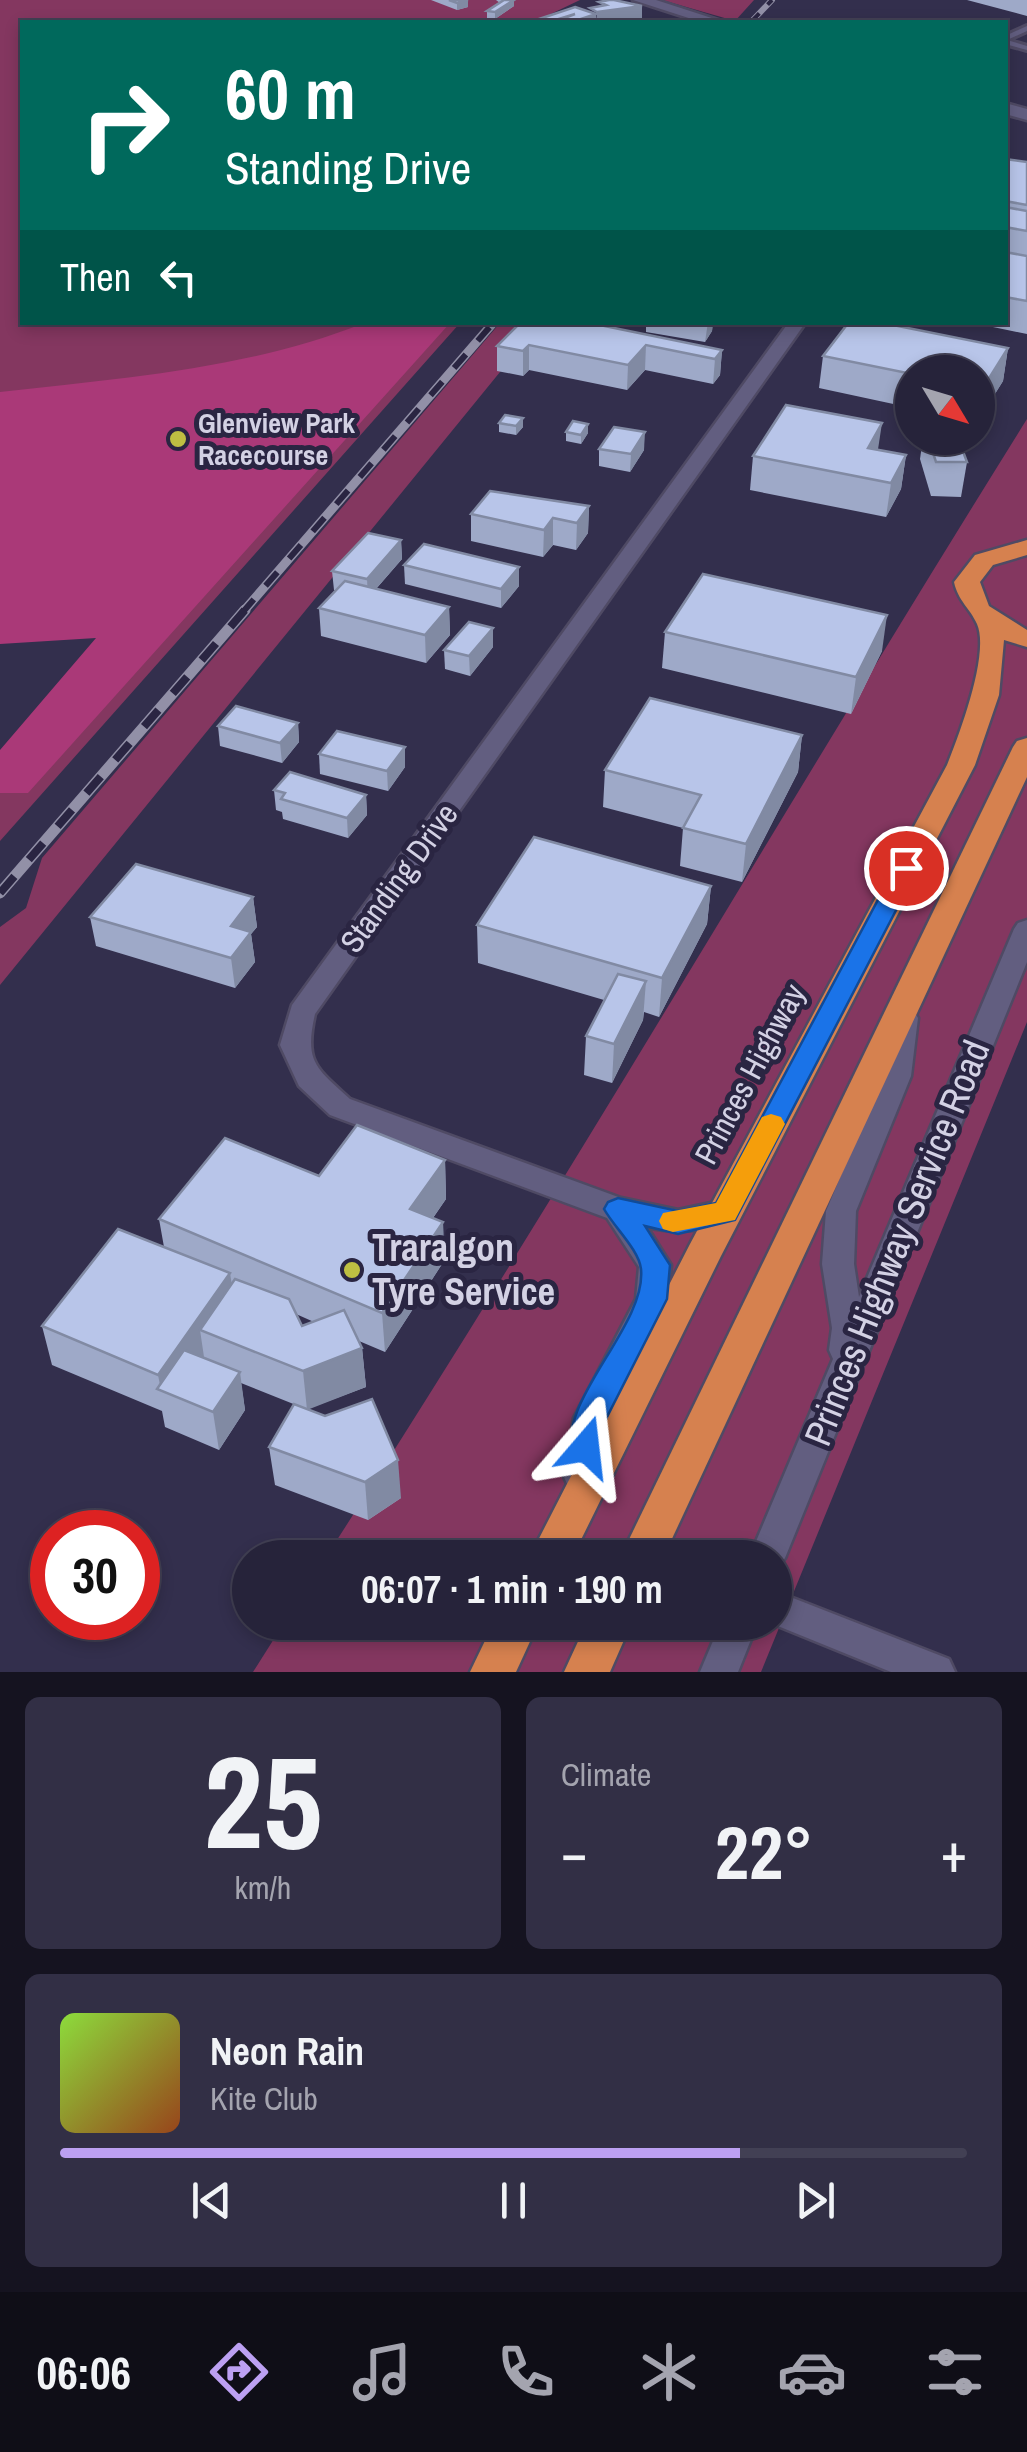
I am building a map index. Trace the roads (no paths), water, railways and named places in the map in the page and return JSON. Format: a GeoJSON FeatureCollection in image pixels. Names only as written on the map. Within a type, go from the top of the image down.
{"type":"FeatureCollection","features":[{"type":"Feature","properties":{"kind":"highway","name":"Princes Highway"},"geometry":{"type":"LineString","coordinates":[[559,1540],[725,1212],[961,765],[984,708],[994,661],[990,622],[968,596],[968,582],[984,560],[1025,546]]}},
{"type":"Feature","properties":{"kind":"highway"},"geometry":{"type":"LineString","coordinates":[[990,622],[1027,639]]}},
{"type":"Feature","properties":{"kind":"highway"},"geometry":{"type":"LineString","coordinates":[[650,1540],[1027,747]]}},
{"type":"Feature","properties":{"kind":"highway"},"geometry":{"type":"LineString","coordinates":[[492,1672],[509,1640]]}},
{"type":"Feature","properties":{"kind":"highway"},"geometry":{"type":"LineString","coordinates":[[587,1672],[602,1640]]}},
{"type":"Feature","properties":{"kind":"street"},"geometry":{"type":"LineString","coordinates":[[640,0],[709,20]]}},
{"type":"Feature","properties":{"kind":"street","name":"Standing Drive"},"geometry":{"type":"LineString","coordinates":[[725,1212],[678,1222],[618,1209],[340,1107],[309,1079],[294,1044],[302,1012],[796,325]]}},
{"type":"Feature","properties":{"kind":"street","name":"Princes Highway Service Road"},"geometry":{"type":"LineString","coordinates":[[774,1540],[1027,929]]}},
{"type":"Feature","properties":{"kind":"street"},"geometry":{"type":"LineString","coordinates":[[840,1380],[848,1328],[838,1264],[841,1211],[897,1076],[906,998]]}},
{"type":"Feature","properties":{"kind":"street"},"geometry":{"type":"LineString","coordinates":[[576,1505],[590,1418],[652,1299],[656,1265],[618,1209]]}},
{"type":"Feature","properties":{"kind":"street"},"geometry":{"type":"LineString","coordinates":[[792,1615],[936,1672]]}},
{"type":"Feature","properties":{"kind":"street"},"geometry":{"type":"LineString","coordinates":[[719,1672],[732,1640]]}},
{"type":"Feature","properties":{"kind":"railway"},"geometry":{"type":"LineString","coordinates":[[753,20],[772,0]]}},
{"type":"Feature","properties":{"kind":"railway"},"geometry":{"type":"LineString","coordinates":[[242,613],[491,325]]}},
{"type":"Feature","properties":{"kind":"railway"},"geometry":{"type":"LineString","coordinates":[[0,893],[245,610]]}},
{"type":"Feature","properties":{"kind":"place","name":"Glenview Park Racecourse"},"geometry":{"type":"Point","coordinates":[178,439]}},
{"type":"Feature","properties":{"kind":"place","name":"Traralgon Tyre Service"},"geometry":{"type":"Point","coordinates":[352,1270]}}]}
